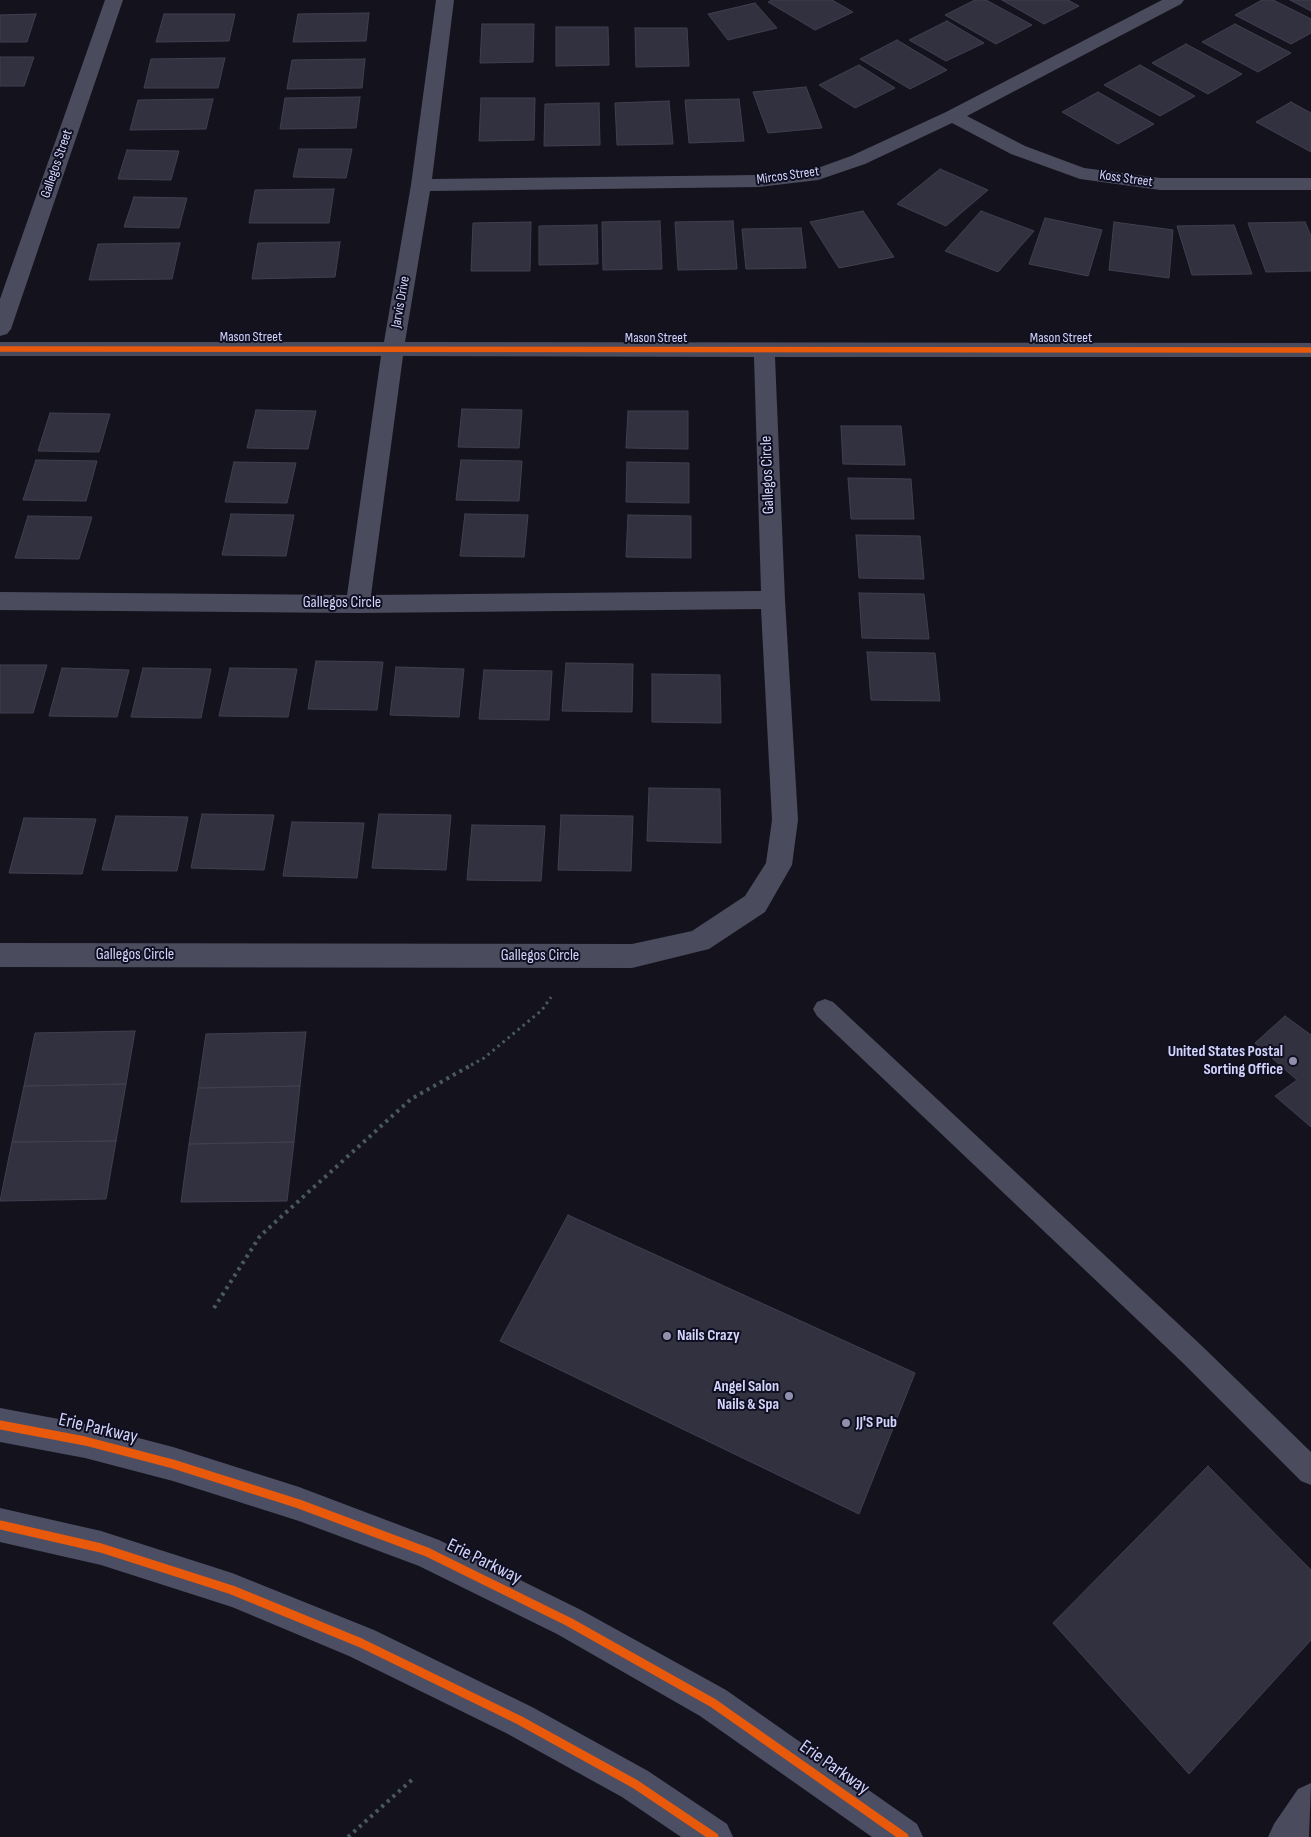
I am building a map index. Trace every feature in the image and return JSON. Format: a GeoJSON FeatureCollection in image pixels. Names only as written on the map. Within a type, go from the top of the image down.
{"type":"FeatureCollection","features":[{"type":"Feature","properties":{"kind":"main road","name":"Erie Parkway"},"geometry":{"type":"LineString","coordinates":[[0,1426],[85,1441],[173,1464],[299,1504],[427,1552],[569,1622],[713,1702],[904,1837]]}},
{"type":"Feature","properties":{"kind":"main road"},"geometry":{"type":"LineString","coordinates":[[0,1525],[101,1548],[232,1590],[361,1643],[519,1720],[635,1784],[714,1837]]}},
{"type":"Feature","properties":{"kind":"street","name":"Gallegos Street"},"geometry":{"type":"LineString","coordinates":[[0,329],[114,0]]}},
{"type":"Feature","properties":{"kind":"street","name":"Jarvis Drive"},"geometry":{"type":"LineString","coordinates":[[357,604],[364,572],[393,350],[421,185],[445,0]]}},
{"type":"Feature","properties":{"kind":"street","name":"Mircos Street"},"geometry":{"type":"LineString","coordinates":[[421,185],[759,182],[818,174],[858,160],[954,116],[1175,0]]}},
{"type":"Feature","properties":{"kind":"street","name":"Koss Street"},"geometry":{"type":"LineString","coordinates":[[954,116],[980,132],[1018,150],[1080,173],[1160,184],[1311,184]]}},
{"type":"Feature","properties":{"kind":"street","name":"Mason Street"},"geometry":{"type":"LineString","coordinates":[[0,349],[1311,350]]}},
{"type":"Feature","properties":{"kind":"street","name":"Gallegos Circle"},"geometry":{"type":"LineString","coordinates":[[0,955],[632,956],[698,941],[756,904],[779,865],[785,820],[773,600],[764,378],[765,350]]}},
{"type":"Feature","properties":{"kind":"street","name":"Gallegos Circle"},"geometry":{"type":"LineString","coordinates":[[0,602],[357,604],[773,600]]}},
{"type":"Feature","properties":{"kind":"street"},"geometry":{"type":"LineString","coordinates":[[1288,1837],[1311,1802]]}},
{"type":"Feature","properties":{"kind":"lane"},"geometry":{"type":"LineString","coordinates":[[825,1009],[1193,1356],[1311,1471]]}},
{"type":"Feature","properties":{"kind":"path"},"geometry":{"type":"LineString","coordinates":[[214,1308],[260,1236],[341,1160],[412,1099],[484,1058],[542,1010],[551,997]]}},
{"type":"Feature","properties":{"kind":"path"},"geometry":{"type":"LineString","coordinates":[[348,1837],[415,1777]]}},
{"type":"Feature","properties":{"kind":"building"},"geometry":{"type":"Polygon","coordinates":[[[772,0],[832,0],[853,12],[815,30],[768,2],[772,0]]]}},
{"type":"Feature","properties":{"kind":"building"},"geometry":{"type":"Polygon","coordinates":[[[975,0],[986,0],[1032,25],[996,44],[945,15],[975,0]]]}},
{"type":"Feature","properties":{"kind":"building"},"geometry":{"type":"Polygon","coordinates":[[[1002,0],[1068,0],[1079,6],[1044,24],[1002,0]]]}},
{"type":"Feature","properties":{"kind":"building"},"geometry":{"type":"Polygon","coordinates":[[[1262,0],[1273,0],[1311,19],[1311,33],[1291,44],[1235,15],[1262,0]]]}},
{"type":"Feature","properties":{"kind":"building"},"geometry":{"type":"Polygon","coordinates":[[[1290,0],[1311,0],[1311,11],[1290,0]]]}},
{"type":"Feature","properties":{"kind":"building"},"geometry":{"type":"Polygon","coordinates":[[[755,3],[777,28],[728,40],[708,14],[755,3]]]}},
{"type":"Feature","properties":{"kind":"building"},"geometry":{"type":"Polygon","coordinates":[[[369,13],[366,41],[293,42],[298,14],[369,13]]]}},
{"type":"Feature","properties":{"kind":"building"},"geometry":{"type":"Polygon","coordinates":[[[36,14],[27,42],[0,42],[0,15],[36,14]]]}},
{"type":"Feature","properties":{"kind":"building"},"geometry":{"type":"Polygon","coordinates":[[[164,14],[235,14],[229,41],[156,42],[164,14]]]}},
{"type":"Feature","properties":{"kind":"building"},"geometry":{"type":"Polygon","coordinates":[[[947,21],[984,43],[946,61],[909,40],[947,21]]]}},
{"type":"Feature","properties":{"kind":"building"},"geometry":{"type":"Polygon","coordinates":[[[482,24],[534,24],[533,62],[480,63],[482,24]]]}},
{"type":"Feature","properties":{"kind":"building"},"geometry":{"type":"Polygon","coordinates":[[[1235,24],[1291,53],[1258,72],[1202,42],[1235,24]]]}},
{"type":"Feature","properties":{"kind":"building"},"geometry":{"type":"Polygon","coordinates":[[[556,27],[608,27],[609,65],[556,66],[556,27]]]}},
{"type":"Feature","properties":{"kind":"building"},"geometry":{"type":"Polygon","coordinates":[[[635,28],[687,28],[689,66],[636,67],[635,28]]]}},
{"type":"Feature","properties":{"kind":"building"},"geometry":{"type":"Polygon","coordinates":[[[897,40],[947,70],[910,89],[860,59],[897,40]]]}},
{"type":"Feature","properties":{"kind":"building"},"geometry":{"type":"Polygon","coordinates":[[[1186,44],[1242,74],[1208,94],[1152,63],[1186,44]]]}},
{"type":"Feature","properties":{"kind":"building"},"geometry":{"type":"Polygon","coordinates":[[[0,57],[34,57],[24,86],[0,86],[0,57]]]}},
{"type":"Feature","properties":{"kind":"building"},"geometry":{"type":"Polygon","coordinates":[[[225,58],[218,88],[144,88],[151,59],[225,58]]]}},
{"type":"Feature","properties":{"kind":"building"},"geometry":{"type":"Polygon","coordinates":[[[365,59],[362,88],[287,89],[292,60],[365,59]]]}},
{"type":"Feature","properties":{"kind":"building"},"geometry":{"type":"Polygon","coordinates":[[[859,65],[895,88],[855,108],[819,85],[859,65]]]}},
{"type":"Feature","properties":{"kind":"building"},"geometry":{"type":"Polygon","coordinates":[[[1140,65],[1195,96],[1160,116],[1104,85],[1140,65]]]}},
{"type":"Feature","properties":{"kind":"building"},"geometry":{"type":"Polygon","coordinates":[[[806,87],[822,128],[768,133],[753,92],[806,87]]]}},
{"type":"Feature","properties":{"kind":"building"},"geometry":{"type":"Polygon","coordinates":[[[1098,92],[1154,124],[1118,144],[1062,112],[1098,92]]]}},
{"type":"Feature","properties":{"kind":"building"},"geometry":{"type":"Polygon","coordinates":[[[360,97],[356,128],[280,129],[285,98],[360,97]]]}},
{"type":"Feature","properties":{"kind":"building"},"geometry":{"type":"Polygon","coordinates":[[[481,98],[535,98],[534,140],[479,141],[481,98]]]}},
{"type":"Feature","properties":{"kind":"building"},"geometry":{"type":"Polygon","coordinates":[[[213,99],[206,129],[130,130],[138,100],[213,99]]]}},
{"type":"Feature","properties":{"kind":"building"},"geometry":{"type":"Polygon","coordinates":[[[739,99],[744,141],[689,143],[685,100],[739,99]]]}},
{"type":"Feature","properties":{"kind":"building"},"geometry":{"type":"Polygon","coordinates":[[[669,101],[673,144],[617,145],[615,103],[669,101]]]}},
{"type":"Feature","properties":{"kind":"building"},"geometry":{"type":"Polygon","coordinates":[[[1291,102],[1311,113],[1311,152],[1256,122],[1291,102]]]}},
{"type":"Feature","properties":{"kind":"building"},"geometry":{"type":"Polygon","coordinates":[[[599,103],[600,145],[544,146],[545,104],[599,103]]]}},
{"type":"Feature","properties":{"kind":"building"},"geometry":{"type":"Polygon","coordinates":[[[299,149],[352,149],[346,178],[293,177],[299,149]]]}},
{"type":"Feature","properties":{"kind":"building"},"geometry":{"type":"Polygon","coordinates":[[[127,150],[179,151],[171,180],[118,179],[127,150]]]}},
{"type":"Feature","properties":{"kind":"building"},"geometry":{"type":"Polygon","coordinates":[[[940,169],[988,190],[946,226],[897,204],[940,169]]]}},
{"type":"Feature","properties":{"kind":"building"},"geometry":{"type":"Polygon","coordinates":[[[334,189],[329,223],[249,223],[255,190],[334,189]]]}},
{"type":"Feature","properties":{"kind":"building"},"geometry":{"type":"Polygon","coordinates":[[[134,197],[187,198],[179,228],[124,227],[134,197]]]}},
{"type":"Feature","properties":{"kind":"building"},"geometry":{"type":"Polygon","coordinates":[[[863,211],[894,257],[839,268],[810,222],[863,211]]]}},
{"type":"Feature","properties":{"kind":"building"},"geometry":{"type":"Polygon","coordinates":[[[981,211],[1034,231],[998,272],[945,251],[981,211]]]}},
{"type":"Feature","properties":{"kind":"building"},"geometry":{"type":"Polygon","coordinates":[[[1045,218],[1102,230],[1088,276],[1029,264],[1045,218]]]}},
{"type":"Feature","properties":{"kind":"building"},"geometry":{"type":"Polygon","coordinates":[[[660,221],[662,269],[603,270],[602,222],[660,221]]]}},
{"type":"Feature","properties":{"kind":"building"},"geometry":{"type":"Polygon","coordinates":[[[733,221],[737,269],[678,270],[675,222],[733,221]]]}},
{"type":"Feature","properties":{"kind":"building"},"geometry":{"type":"Polygon","coordinates":[[[531,222],[530,271],[471,271],[473,223],[531,222]]]}},
{"type":"Feature","properties":{"kind":"building"},"geometry":{"type":"Polygon","coordinates":[[[1114,222],[1173,230],[1169,278],[1109,270],[1114,222]]]}},
{"type":"Feature","properties":{"kind":"building"},"geometry":{"type":"Polygon","coordinates":[[[1305,222],[1311,236],[1311,271],[1266,272],[1248,223],[1305,222]]]}},
{"type":"Feature","properties":{"kind":"building"},"geometry":{"type":"Polygon","coordinates":[[[597,225],[598,264],[539,265],[539,226],[597,225]]]}},
{"type":"Feature","properties":{"kind":"building"},"geometry":{"type":"Polygon","coordinates":[[[1234,225],[1252,274],[1192,275],[1177,226],[1234,225]]]}},
{"type":"Feature","properties":{"kind":"building"},"geometry":{"type":"Polygon","coordinates":[[[801,228],[806,268],[746,269],[742,229],[801,228]]]}},
{"type":"Feature","properties":{"kind":"building"},"geometry":{"type":"Polygon","coordinates":[[[340,242],[335,277],[252,279],[258,243],[340,242]]]}},
{"type":"Feature","properties":{"kind":"building"},"geometry":{"type":"Polygon","coordinates":[[[180,243],[172,279],[89,280],[98,244],[180,243]]]}},
{"type":"Feature","properties":{"kind":"building"},"geometry":{"type":"Polygon","coordinates":[[[462,409],[522,410],[519,448],[458,447],[462,409]]]}},
{"type":"Feature","properties":{"kind":"building"},"geometry":{"type":"Polygon","coordinates":[[[256,410],[316,411],[308,449],[247,448],[256,410]]]}},
{"type":"Feature","properties":{"kind":"building"},"geometry":{"type":"Polygon","coordinates":[[[628,411],[688,411],[688,449],[626,448],[628,411]]]}},
{"type":"Feature","properties":{"kind":"building"},"geometry":{"type":"Polygon","coordinates":[[[50,413],[110,414],[99,452],[38,451],[50,413]]]}},
{"type":"Feature","properties":{"kind":"building"},"geometry":{"type":"Polygon","coordinates":[[[841,426],[901,426],[905,465],[843,464],[841,426]]]}},
{"type":"Feature","properties":{"kind":"building"},"geometry":{"type":"Polygon","coordinates":[[[36,460],[97,461],[86,501],[23,500],[36,460]]]}},
{"type":"Feature","properties":{"kind":"building"},"geometry":{"type":"Polygon","coordinates":[[[461,460],[522,461],[519,501],[456,500],[461,460]]]}},
{"type":"Feature","properties":{"kind":"building"},"geometry":{"type":"Polygon","coordinates":[[[234,462],[296,463],[287,503],[225,502],[234,462]]]}},
{"type":"Feature","properties":{"kind":"building"},"geometry":{"type":"Polygon","coordinates":[[[627,462],[689,463],[689,503],[626,502],[627,462]]]}},
{"type":"Feature","properties":{"kind":"building"},"geometry":{"type":"Polygon","coordinates":[[[848,478],[911,479],[914,519],[851,519],[848,478]]]}},
{"type":"Feature","properties":{"kind":"building"},"geometry":{"type":"Polygon","coordinates":[[[231,514],[294,515],[286,556],[222,555],[231,514]]]}},
{"type":"Feature","properties":{"kind":"building"},"geometry":{"type":"Polygon","coordinates":[[[465,514],[528,515],[524,557],[460,556],[465,514]]]}},
{"type":"Feature","properties":{"kind":"building"},"geometry":{"type":"Polygon","coordinates":[[[628,515],[691,516],[691,558],[626,557],[628,515]]]}},
{"type":"Feature","properties":{"kind":"building"},"geometry":{"type":"Polygon","coordinates":[[[28,516],[92,517],[79,559],[15,558],[28,516]]]}},
{"type":"Feature","properties":{"kind":"building"},"geometry":{"type":"Polygon","coordinates":[[[856,535],[920,536],[924,579],[859,578],[856,535]]]}},
{"type":"Feature","properties":{"kind":"building"},"geometry":{"type":"Polygon","coordinates":[[[859,593],[924,594],[929,639],[862,638],[859,593]]]}},
{"type":"Feature","properties":{"kind":"building"},"geometry":{"type":"Polygon","coordinates":[[[867,652],[935,653],[940,701],[871,700],[867,652]]]}},
{"type":"Feature","properties":{"kind":"building"},"geometry":{"type":"Polygon","coordinates":[[[316,661],[383,662],[377,710],[308,709],[316,661]]]}},
{"type":"Feature","properties":{"kind":"building"},"geometry":{"type":"Polygon","coordinates":[[[566,663],[633,664],[632,712],[562,711],[566,663]]]}},
{"type":"Feature","properties":{"kind":"building"},"geometry":{"type":"Polygon","coordinates":[[[0,665],[47,665],[33,713],[0,713],[0,665]]]}},
{"type":"Feature","properties":{"kind":"building"},"geometry":{"type":"Polygon","coordinates":[[[396,667],[464,669],[459,717],[390,715],[396,667]]]}},
{"type":"Feature","properties":{"kind":"building"},"geometry":{"type":"Polygon","coordinates":[[[62,668],[129,670],[117,717],[49,716],[62,668]]]}},
{"type":"Feature","properties":{"kind":"building"},"geometry":{"type":"Polygon","coordinates":[[[143,668],[211,669],[201,718],[131,717],[143,668]]]}},
{"type":"Feature","properties":{"kind":"building"},"geometry":{"type":"Polygon","coordinates":[[[230,668],[297,669],[288,717],[219,716],[230,668]]]}},
{"type":"Feature","properties":{"kind":"building"},"geometry":{"type":"Polygon","coordinates":[[[484,670],[552,671],[549,720],[479,719],[484,670]]]}},
{"type":"Feature","properties":{"kind":"building"},"geometry":{"type":"Polygon","coordinates":[[[652,674],[720,675],[721,723],[652,722],[652,674]]]}},
{"type":"Feature","properties":{"kind":"building"},"geometry":{"type":"Polygon","coordinates":[[[649,788],[720,789],[721,843],[647,841],[649,788]]]}},
{"type":"Feature","properties":{"kind":"building"},"geometry":{"type":"Polygon","coordinates":[[[202,814],[274,815],[264,870],[191,868],[202,814]]]}},
{"type":"Feature","properties":{"kind":"building"},"geometry":{"type":"Polygon","coordinates":[[[379,814],[451,815],[446,870],[372,868],[379,814]]]}},
{"type":"Feature","properties":{"kind":"building"},"geometry":{"type":"Polygon","coordinates":[[[561,815],[633,816],[631,871],[558,870],[561,815]]]}},
{"type":"Feature","properties":{"kind":"building"},"geometry":{"type":"Polygon","coordinates":[[[116,816],[188,817],[177,871],[102,870],[116,816]]]}},
{"type":"Feature","properties":{"kind":"building"},"geometry":{"type":"Polygon","coordinates":[[[24,818],[96,819],[82,874],[9,873],[24,818]]]}},
{"type":"Feature","properties":{"kind":"building"},"geometry":{"type":"Polygon","coordinates":[[[292,822],[364,823],[357,878],[283,876],[292,822]]]}},
{"type":"Feature","properties":{"kind":"building"},"geometry":{"type":"Polygon","coordinates":[[[472,825],[545,826],[541,881],[467,880],[472,825]]]}},
{"type":"Feature","properties":{"kind":"building","name":"United States Postal Sorting Office"},"geometry":{"type":"Polygon","coordinates":[[[1285,1016],[1311,1035],[1311,1127],[1275,1096],[1297,1080],[1255,1043],[1285,1016]]]}},
{"type":"Feature","properties":{"kind":"building"},"geometry":{"type":"Polygon","coordinates":[[[135,1031],[126,1084],[24,1086],[35,1033],[135,1031]]]}},
{"type":"Feature","properties":{"kind":"building"},"geometry":{"type":"Polygon","coordinates":[[[306,1032],[300,1086],[198,1088],[206,1034],[306,1032]]]}},
{"type":"Feature","properties":{"kind":"building"},"geometry":{"type":"Polygon","coordinates":[[[126,1084],[116,1141],[12,1142],[24,1086],[126,1084]]]}},
{"type":"Feature","properties":{"kind":"building"},"geometry":{"type":"Polygon","coordinates":[[[300,1086],[294,1142],[189,1144],[198,1088],[300,1086]]]}},
{"type":"Feature","properties":{"kind":"building"},"geometry":{"type":"Polygon","coordinates":[[[116,1141],[106,1199],[0,1201],[12,1142],[116,1141]]]}},
{"type":"Feature","properties":{"kind":"building"},"geometry":{"type":"Polygon","coordinates":[[[294,1142],[287,1201],[181,1202],[189,1144],[294,1142]]]}},
{"type":"Feature","properties":{"kind":"building"},"geometry":{"type":"Polygon","coordinates":[[[568,1215],[915,1373],[859,1514],[500,1341],[568,1215]]]}},
{"type":"Feature","properties":{"kind":"building"},"geometry":{"type":"Polygon","coordinates":[[[1208,1466],[1311,1570],[1311,1640],[1189,1774],[1053,1623],[1208,1466]]]}},
{"type":"Feature","properties":{"kind":"cycle path"},"geometry":{"type":"LineString","coordinates":[[0,349],[1311,350]]}},
{"type":"Feature","properties":{"kind":"cycle path"},"geometry":{"type":"LineString","coordinates":[[0,1425],[85,1441],[173,1464],[299,1504],[427,1552],[569,1622],[713,1703],[904,1837]]}},
{"type":"Feature","properties":{"kind":"cycle path"},"geometry":{"type":"LineString","coordinates":[[0,1525],[101,1548],[232,1590],[361,1643],[519,1720],[635,1784],[714,1837]]}},
{"type":"Feature","properties":{"kind":"place","name":"United States Postal Sorting Office"},"geometry":{"type":"Point","coordinates":[1293,1061]}},
{"type":"Feature","properties":{"kind":"place","name":"Nails Crazy"},"geometry":{"type":"Point","coordinates":[667,1336]}},
{"type":"Feature","properties":{"kind":"place","name":"Angel Salon Nails & Spa"},"geometry":{"type":"Point","coordinates":[789,1396]}},
{"type":"Feature","properties":{"kind":"place","name":"JJ'S Pub"},"geometry":{"type":"Point","coordinates":[846,1423]}}]}
